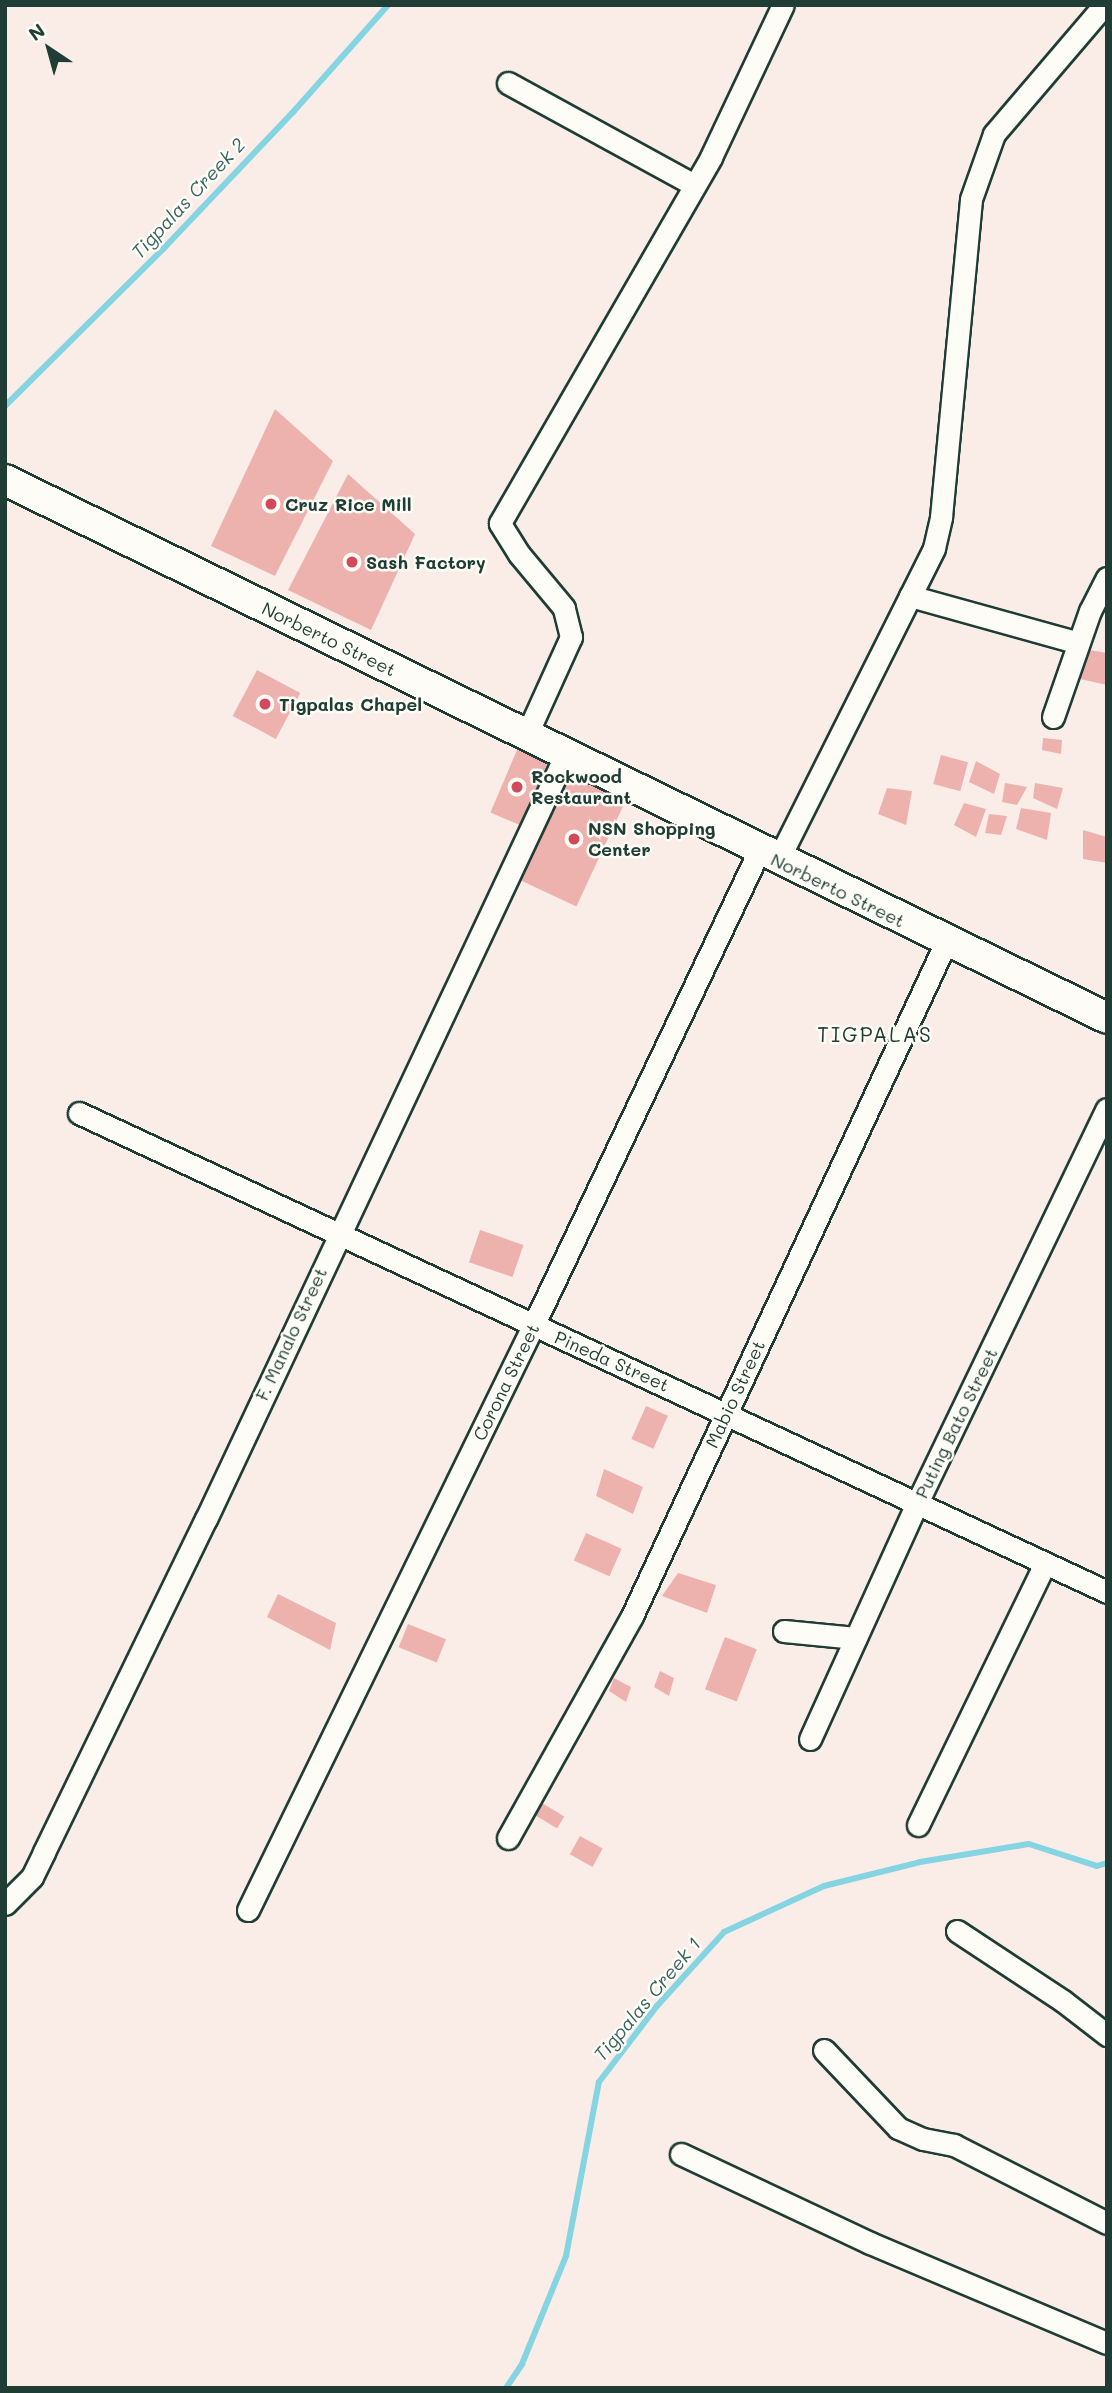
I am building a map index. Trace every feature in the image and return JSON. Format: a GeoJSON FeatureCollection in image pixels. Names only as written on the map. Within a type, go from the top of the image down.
{"type":"FeatureCollection","features":[{"type":"Feature","properties":{"kind":"main road","name":"Norberto Street"},"geometry":{"type":"LineString","coordinates":[[5,480],[565,756],[1107,1018]]}},
{"type":"Feature","properties":{"kind":"street"},"geometry":{"type":"LineString","coordinates":[[526,736],[571,637],[564,608],[519,554],[500,523],[711,157],[783,5]]}},
{"type":"Feature","properties":{"kind":"street","name":"Corona Street"},"geometry":{"type":"LineString","coordinates":[[248,1910],[533,1325],[768,855],[911,596],[934,548],[941,517],[971,199],[994,134],[1104,5]]}},
{"type":"Feature","properties":{"kind":"street"},"geometry":{"type":"LineString","coordinates":[[508,83],[694,184]]}},
{"type":"Feature","properties":{"kind":"street"},"geometry":{"type":"LineString","coordinates":[[1053,717],[1079,643],[1107,578]]}},
{"type":"Feature","properties":{"kind":"street"},"geometry":{"type":"LineString","coordinates":[[911,596],[1079,643]]}},
{"type":"Feature","properties":{"kind":"street","name":"F. Manalo Street"},"geometry":{"type":"LineString","coordinates":[[5,1904],[32,1877],[38,1865],[206,1519],[565,756]]}},
{"type":"Feature","properties":{"kind":"street","name":"Mabio Street"},"geometry":{"type":"LineString","coordinates":[[508,1838],[632,1616],[946,942]]}},
{"type":"Feature","properties":{"kind":"street","name":"Puting Bato Street"},"geometry":{"type":"LineString","coordinates":[[810,1739],[917,1503],[1107,1109]]}},
{"type":"Feature","properties":{"kind":"street","name":"Pineda Street"},"geometry":{"type":"LineString","coordinates":[[79,1113],[1107,1592]]}},
{"type":"Feature","properties":{"kind":"street"},"geometry":{"type":"LineString","coordinates":[[918,1825],[1045,1563]]}},
{"type":"Feature","properties":{"kind":"street"},"geometry":{"type":"LineString","coordinates":[[784,1631],[856,1638]]}},
{"type":"Feature","properties":{"kind":"street"},"geometry":{"type":"LineString","coordinates":[[957,1931],[1063,2001],[1107,2035]]}},
{"type":"Feature","properties":{"kind":"street"},"geometry":{"type":"LineString","coordinates":[[824,2050],[898,2128],[923,2139],[954,2145],[1107,2223]]}},
{"type":"Feature","properties":{"kind":"street"},"geometry":{"type":"LineString","coordinates":[[681,2154],[870,2243],[1107,2343]]}},
{"type":"Feature","properties":{"kind":"building","name":"Cruz Rice Mill"},"geometry":{"type":"Polygon","coordinates":[[[275,409],[333,461],[275,576],[211,546],[275,409]]]}},
{"type":"Feature","properties":{"kind":"building","name":"Sash Factory"},"geometry":{"type":"Polygon","coordinates":[[[348,474],[415,534],[371,630],[288,590],[348,474]]]}},
{"type":"Feature","properties":{"kind":"building"},"geometry":{"type":"Polygon","coordinates":[[[1084,649],[1107,653],[1107,685],[1080,679],[1084,649]]]}},
{"type":"Feature","properties":{"kind":"building","name":"Tigpalas Chapel"},"geometry":{"type":"Polygon","coordinates":[[[257,670],[300,693],[276,739],[233,716],[257,670]]]}},
{"type":"Feature","properties":{"kind":"building"},"geometry":{"type":"Polygon","coordinates":[[[1043,738],[1062,740],[1061,754],[1042,750],[1043,738]]]}},
{"type":"Feature","properties":{"kind":"building","name":"Rockwood Restaurant"},"geometry":{"type":"Polygon","coordinates":[[[517,750],[547,763],[521,825],[490,813],[517,750]]]}},
{"type":"Feature","properties":{"kind":"building"},"geometry":{"type":"Polygon","coordinates":[[[941,755],[968,762],[960,791],[933,784],[941,755]]]}},
{"type":"Feature","properties":{"kind":"building"},"geometry":{"type":"Polygon","coordinates":[[[976,761],[1000,774],[994,794],[969,782],[976,761]]]}},
{"type":"Feature","properties":{"kind":"building","name":"NSN Shopping Center"},"geometry":{"type":"Polygon","coordinates":[[[570,771],[627,798],[576,906],[519,880],[570,771]]]}},
{"type":"Feature","properties":{"kind":"building"},"geometry":{"type":"Polygon","coordinates":[[[1005,783],[1027,787],[1017,805],[1002,802],[1005,783]]]}},
{"type":"Feature","properties":{"kind":"building"},"geometry":{"type":"Polygon","coordinates":[[[1035,783],[1063,788],[1057,809],[1033,798],[1035,783]]]}},
{"type":"Feature","properties":{"kind":"building"},"geometry":{"type":"Polygon","coordinates":[[[887,788],[912,791],[906,825],[878,814],[887,788]]]}},
{"type":"Feature","properties":{"kind":"building"},"geometry":{"type":"Polygon","coordinates":[[[964,803],[986,809],[976,837],[954,825],[964,803]]]}},
{"type":"Feature","properties":{"kind":"building"},"geometry":{"type":"Polygon","coordinates":[[[1021,808],[1051,813],[1047,840],[1016,829],[1021,808]]]}},
{"type":"Feature","properties":{"kind":"building"},"geometry":{"type":"Polygon","coordinates":[[[989,814],[1007,816],[1001,835],[985,833],[989,814]]]}},
{"type":"Feature","properties":{"kind":"building"},"geometry":{"type":"Polygon","coordinates":[[[1083,830],[1107,837],[1107,863],[1083,859],[1083,830]]]}},
{"type":"Feature","properties":{"kind":"building"},"geometry":{"type":"Polygon","coordinates":[[[480,1230],[523,1245],[512,1277],[469,1262],[480,1230]]]}},
{"type":"Feature","properties":{"kind":"building"},"geometry":{"type":"Polygon","coordinates":[[[646,1406],[668,1416],[653,1449],[631,1439],[646,1406]]]}},
{"type":"Feature","properties":{"kind":"building"},"geometry":{"type":"Polygon","coordinates":[[[604,1469],[643,1487],[633,1514],[596,1496],[604,1469]]]}},
{"type":"Feature","properties":{"kind":"building"},"geometry":{"type":"Polygon","coordinates":[[[586,1533],[622,1549],[609,1576],[574,1560],[586,1533]]]}},
{"type":"Feature","properties":{"kind":"building"},"geometry":{"type":"Polygon","coordinates":[[[678,1573],[716,1585],[707,1613],[662,1596],[678,1573]]]}},
{"type":"Feature","properties":{"kind":"building"},"geometry":{"type":"Polygon","coordinates":[[[278,1594],[336,1623],[330,1650],[267,1617],[278,1594]]]}},
{"type":"Feature","properties":{"kind":"building"},"geometry":{"type":"Polygon","coordinates":[[[408,1624],[446,1639],[437,1663],[399,1647],[408,1624]]]}},
{"type":"Feature","properties":{"kind":"building"},"geometry":{"type":"Polygon","coordinates":[[[725,1637],[757,1649],[737,1701],[705,1689],[725,1637]]]}},
{"type":"Feature","properties":{"kind":"building"},"geometry":{"type":"Polygon","coordinates":[[[660,1671],[674,1678],[669,1696],[654,1687],[660,1671]]]}},
{"type":"Feature","properties":{"kind":"building"},"geometry":{"type":"Polygon","coordinates":[[[614,1678],[631,1687],[626,1702],[609,1691],[614,1678]]]}},
{"type":"Feature","properties":{"kind":"building"},"geometry":{"type":"Polygon","coordinates":[[[542,1803],[564,1816],[557,1828],[535,1815],[542,1803]]]}},
{"type":"Feature","properties":{"kind":"building"},"geometry":{"type":"Polygon","coordinates":[[[580,1836],[603,1849],[593,1867],[570,1854],[580,1836]]]}},
{"type":"Feature","properties":{"kind":"waterway","name":"Tigpalas Creek 2"},"geometry":{"type":"LineString","coordinates":[[5,406],[165,247],[294,111],[388,5]]}},
{"type":"Feature","properties":{"kind":"waterway","name":"Tigpalas Creek 1"},"geometry":{"type":"LineString","coordinates":[[506,2388],[522,2364],[566,2256],[599,2082],[657,2006],[724,1932],[824,1886],[920,1862],[1029,1844],[1097,1866],[1107,1863]]}},
{"type":"Feature","properties":{"kind":"place","name":"Cruz Rice Mill"},"geometry":{"type":"Point","coordinates":[271,504]}},
{"type":"Feature","properties":{"kind":"place","name":"Sash Factory"},"geometry":{"type":"Point","coordinates":[352,562]}},
{"type":"Feature","properties":{"kind":"place","name":"Tigpalas Chapel"},"geometry":{"type":"Point","coordinates":[265,704]}},
{"type":"Feature","properties":{"kind":"place","name":"Rockwood Restaurant"},"geometry":{"type":"Point","coordinates":[517,787]}},
{"type":"Feature","properties":{"kind":"place","name":"NSN Shopping Center"},"geometry":{"type":"Point","coordinates":[574,839]}},
{"type":"Feature","properties":{"kind":"district","name":"TIGPALAS"},"geometry":{"type":"Point","coordinates":[875,1034]}}]}
